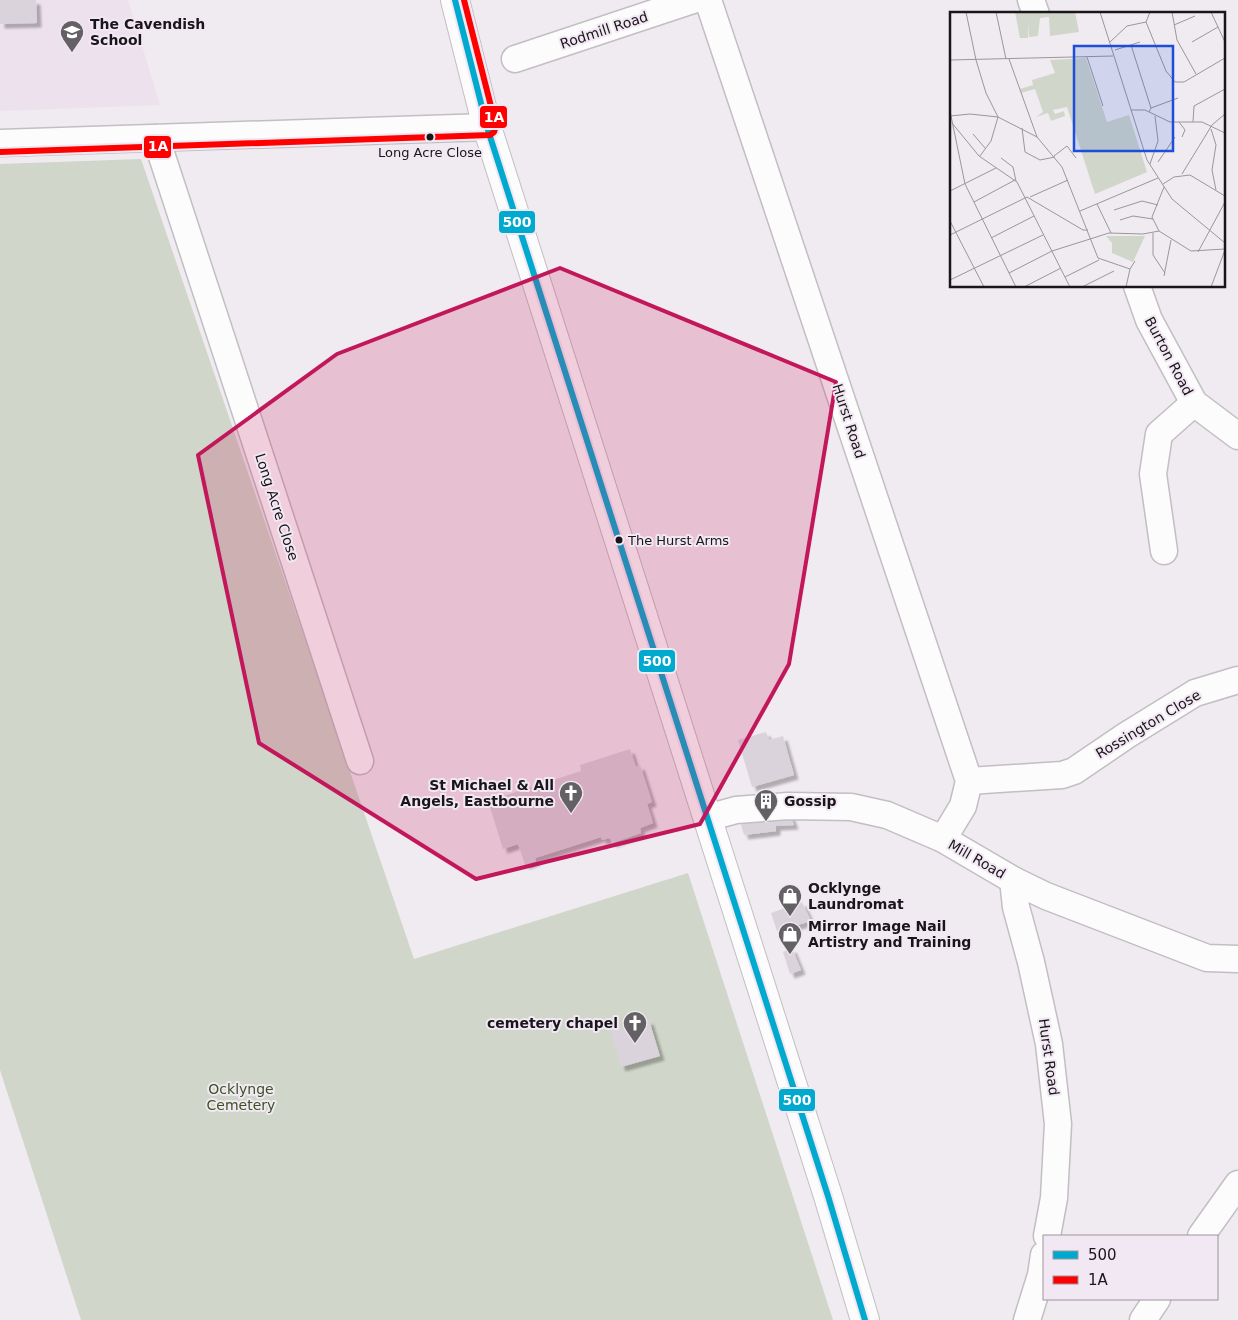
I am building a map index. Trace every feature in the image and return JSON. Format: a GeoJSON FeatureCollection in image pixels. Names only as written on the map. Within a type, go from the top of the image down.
{"type":"FeatureCollection","features":[{"type":"Feature","properties":{"kind":"main road"},"geometry":{"type":"LineString","coordinates":[[455,0],[488,127],[816,1158],[865,1320]]}},
{"type":"Feature","properties":{"kind":"street","name":"Rodmill Road"},"geometry":{"type":"LineString","coordinates":[[515,59],[693,0]]}},
{"type":"Feature","properties":{"kind":"street","name":"Hurst Road"},"geometry":{"type":"LineString","coordinates":[[708,0],[969,781]]}},
{"type":"Feature","properties":{"kind":"street"},"geometry":{"type":"LineString","coordinates":[[1031,0],[1035,12]]}},
{"type":"Feature","properties":{"kind":"street"},"geometry":{"type":"LineString","coordinates":[[0,143],[488,127]]}},
{"type":"Feature","properties":{"kind":"street","name":"Long Acre Close"},"geometry":{"type":"LineString","coordinates":[[156,138],[360,761]]}},
{"type":"Feature","properties":{"kind":"street","name":"Burton Road"},"geometry":{"type":"LineString","coordinates":[[1138,288],[1149,320],[1194,403],[1238,436]]}},
{"type":"Feature","properties":{"kind":"street"},"geometry":{"type":"LineString","coordinates":[[1164,551],[1153,474],[1159,434],[1194,403]]}},
{"type":"Feature","properties":{"kind":"street","name":"Rossington Close"},"geometry":{"type":"LineString","coordinates":[[969,781],[1062,775],[1074,771],[1127,735],[1195,693],[1238,680]]}},
{"type":"Feature","properties":{"kind":"street"},"geometry":{"type":"LineString","coordinates":[[943,839],[963,806],[969,781]]}},
{"type":"Feature","properties":{"kind":"street","name":"Mill Road"},"geometry":{"type":"LineString","coordinates":[[707,818],[736,810],[788,806],[851,807],[887,815],[943,839],[1013,880],[1046,896],[1207,958],[1238,959]]}},
{"type":"Feature","properties":{"kind":"street","name":"Hurst Road"},"geometry":{"type":"LineString","coordinates":[[1013,880],[1016,906],[1032,962],[1049,1044],[1058,1124],[1054,1198],[1048,1235]]}},
{"type":"Feature","properties":{"kind":"street"},"geometry":{"type":"LineString","coordinates":[[1202,1235],[1238,1184]]}},
{"type":"Feature","properties":{"kind":"street"},"geometry":{"type":"LineString","coordinates":[[1027,1320],[1041,1275],[1043,1262]]}},
{"type":"Feature","properties":{"kind":"street"},"geometry":{"type":"LineString","coordinates":[[1143,1320],[1156,1300]]}},
{"type":"Feature","properties":{"kind":"highlighted area"},"geometry":{"type":"Polygon","coordinates":[[[560,268],[836,382],[789,664],[700,824],[476,879],[259,743],[198,455],[337,354],[560,268]]]}},
{"type":"Feature","properties":{"kind":"shaded area","name":"The Cavendish School"},"geometry":{"type":"Polygon","coordinates":[[[0,0],[128,0],[160,105],[0,111],[0,0]]]}},
{"type":"Feature","properties":{"kind":"green space","name":"Ocklynge Cemetery"},"geometry":{"type":"Polygon","coordinates":[[[141,159],[414,959],[688,873],[833,1320],[81,1320],[0,1070],[0,164],[141,159]]]}},
{"type":"Feature","properties":{"kind":"building"},"geometry":{"type":"Polygon","coordinates":[[[0,0],[36,0],[37,23],[0,24],[0,0]]]}},
{"type":"Feature","properties":{"kind":"building"},"geometry":{"type":"Polygon","coordinates":[[[766,732],[769,740],[783,736],[794,775],[752,787],[738,740],[766,732]]]}},
{"type":"Feature","properties":{"kind":"building","name":"St Michael & All Angels, Eastbourne"},"geometry":{"type":"Polygon","coordinates":[[[630,749],[636,767],[640,765],[652,802],[647,804],[653,823],[640,828],[641,833],[612,843],[610,838],[602,840],[601,837],[535,858],[536,861],[525,865],[518,844],[503,849],[488,801],[581,771],[580,765],[630,749]]]}},
{"type":"Feature","properties":{"kind":"building","name":"Gossip"},"geometry":{"type":"Polygon","coordinates":[[[789,812],[794,825],[776,826],[776,831],[744,835],[739,818],[789,812]]]}},
{"type":"Feature","properties":{"kind":"building","name":"Ocklynge Laundromat"},"geometry":{"type":"Polygon","coordinates":[[[802,902],[811,921],[777,931],[771,913],[802,902]]]}},
{"type":"Feature","properties":{"kind":"building"},"geometry":{"type":"Polygon","coordinates":[[[792,948],[801,970],[790,974],[783,952],[792,948]]]}},
{"type":"Feature","properties":{"kind":"building","name":"cemetery chapel"},"geometry":{"type":"Polygon","coordinates":[[[649,1020],[660,1056],[621,1067],[610,1031],[649,1020]]]}},
{"type":"Feature","properties":{"kind":"transit line","name":"500"},"geometry":{"type":"LineString","coordinates":[[455,0],[487,127],[828,1196],[865,1320]]}},
{"type":"Feature","properties":{"kind":"transit line","name":"1A"},"geometry":{"type":"LineString","coordinates":[[0,152],[490,135],[494,132],[496,126],[464,0]]}},
{"type":"Feature","properties":{"kind":"place","name":"The Cavendish School"},"geometry":{"type":"Point","coordinates":[72,53]}},
{"type":"Feature","properties":{"kind":"place","name":"Long Acre Close"},"geometry":{"type":"Point","coordinates":[430,137]}},
{"type":"Feature","properties":{"kind":"place","name":"The Hurst Arms"},"geometry":{"type":"Point","coordinates":[619,540]}},
{"type":"Feature","properties":{"kind":"place","name":"St Michael & All Angels, Eastbourne"},"geometry":{"type":"Point","coordinates":[571,814]}},
{"type":"Feature","properties":{"kind":"place","name":"Gossip"},"geometry":{"type":"Point","coordinates":[766,822]}},
{"type":"Feature","properties":{"kind":"place","name":"Ocklynge Laundromat"},"geometry":{"type":"Point","coordinates":[790,917]}},
{"type":"Feature","properties":{"kind":"place","name":"Mirror Image Nail Artistry and Training"},"geometry":{"type":"Point","coordinates":[790,955]}},
{"type":"Feature","properties":{"kind":"place","name":"cemetery chapel"},"geometry":{"type":"Point","coordinates":[635,1044]}}]}
